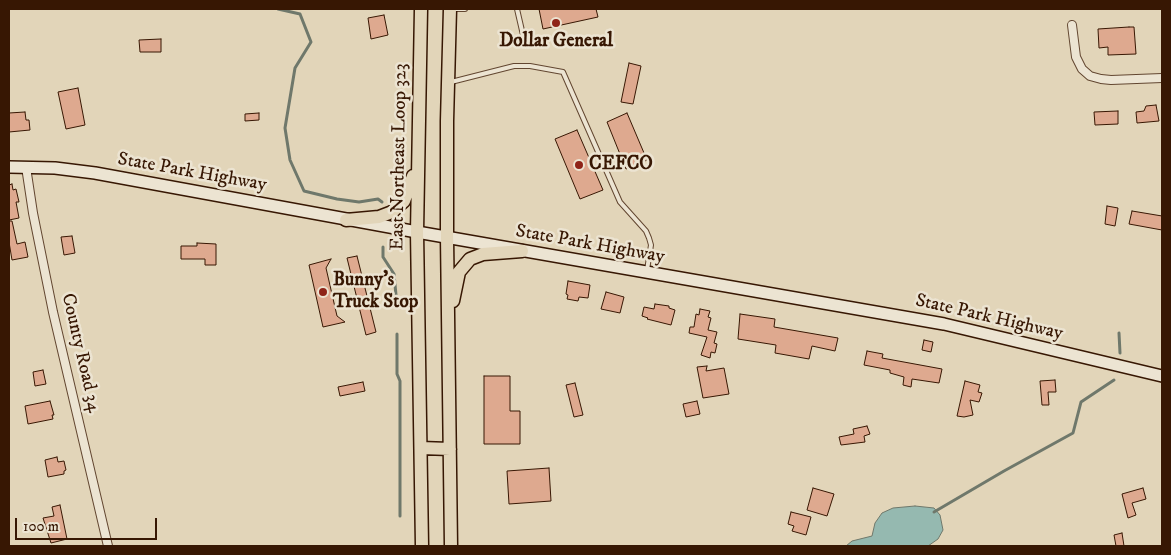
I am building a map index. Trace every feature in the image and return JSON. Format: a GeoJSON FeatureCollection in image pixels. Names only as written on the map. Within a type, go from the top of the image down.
{"type":"FeatureCollection","features":[{"type":"Feature","properties":{"kind":"highway","name":"East Northeast Loop 323"},"geometry":{"type":"LineString","coordinates":[[421,9],[417,232],[422,546]]}},
{"type":"Feature","properties":{"kind":"highway"},"geometry":{"type":"LineString","coordinates":[[441,9],[450,9],[447,237],[451,546]]}},
{"type":"Feature","properties":{"kind":"highway"},"geometry":{"type":"LineString","coordinates":[[346,220],[379,217],[396,209],[408,194],[418,159]]}},
{"type":"Feature","properties":{"kind":"highway"},"geometry":{"type":"LineString","coordinates":[[448,328],[457,278],[466,262],[483,254],[522,251]]}},
{"type":"Feature","properties":{"kind":"highway"},"geometry":{"type":"LineString","coordinates":[[421,448],[450,449]]}},
{"type":"Feature","properties":{"kind":"main road","name":"State Park Highway"},"geometry":{"type":"LineString","coordinates":[[9,167],[55,168],[95,173],[346,220],[944,324],[1162,376]]}},
{"type":"Feature","properties":{"kind":"street"},"geometry":{"type":"LineString","coordinates":[[1072,25],[1076,57],[1082,69],[1090,76],[1100,80],[1162,78]]}},
{"type":"Feature","properties":{"kind":"street","name":"County Road 34"},"geometry":{"type":"LineString","coordinates":[[26,167],[33,213],[53,312],[108,546]]}},
{"type":"Feature","properties":{"kind":"lane"},"geometry":{"type":"LineString","coordinates":[[450,9],[465,9]]}},
{"type":"Feature","properties":{"kind":"lane"},"geometry":{"type":"LineString","coordinates":[[517,9],[523,34]]}},
{"type":"Feature","properties":{"kind":"lane"},"geometry":{"type":"LineString","coordinates":[[448,82],[514,66],[530,66],[562,72],[620,202],[646,231],[649,238],[651,245],[647,272]]}},
{"type":"Feature","properties":{"kind":"water"},"geometry":{"type":"Polygon","coordinates":[[[915,506],[934,508],[940,515],[943,530],[938,539],[928,546],[846,546],[852,541],[872,536],[875,523],[882,513],[893,508],[915,506]]]}},
{"type":"Feature","properties":{"kind":"building","name":"Dollar General"},"geometry":{"type":"Polygon","coordinates":[[[539,9],[596,9],[598,17],[543,29],[539,9]]]}},
{"type":"Feature","properties":{"kind":"building"},"geometry":{"type":"Polygon","coordinates":[[[384,15],[388,35],[371,39],[368,18],[384,15]]]}},
{"type":"Feature","properties":{"kind":"building"},"geometry":{"type":"Polygon","coordinates":[[[1134,27],[1136,54],[1108,55],[1108,47],[1099,48],[1098,29],[1134,27]]]}},
{"type":"Feature","properties":{"kind":"building"},"geometry":{"type":"Polygon","coordinates":[[[161,39],[161,52],[140,52],[139,40],[161,39]]]}},
{"type":"Feature","properties":{"kind":"building","name":"CEFCO"},"geometry":{"type":"Polygon","coordinates":[[[629,63],[641,66],[633,104],[621,102],[629,63]]]}},
{"type":"Feature","properties":{"kind":"building"},"geometry":{"type":"Polygon","coordinates":[[[78,88],[85,125],[66,129],[58,92],[78,88]]]}},
{"type":"Feature","properties":{"kind":"building"},"geometry":{"type":"Polygon","coordinates":[[[1156,105],[1159,121],[1137,123],[1136,112],[1144,111],[1146,106],[1156,105]]]}},
{"type":"Feature","properties":{"kind":"building"},"geometry":{"type":"Polygon","coordinates":[[[1118,111],[1118,124],[1095,125],[1094,112],[1118,111]]]}},
{"type":"Feature","properties":{"kind":"building"},"geometry":{"type":"Polygon","coordinates":[[[25,112],[26,120],[29,120],[30,130],[9,132],[9,113],[25,112]]]}},
{"type":"Feature","properties":{"kind":"building"},"geometry":{"type":"Polygon","coordinates":[[[259,113],[259,120],[245,121],[245,114],[259,113]]]}},
{"type":"Feature","properties":{"kind":"building","name":"CEFCO"},"geometry":{"type":"Polygon","coordinates":[[[627,113],[647,160],[626,169],[607,122],[627,113]]]}},
{"type":"Feature","properties":{"kind":"building","name":"CEFCO"},"geometry":{"type":"Polygon","coordinates":[[[577,130],[603,190],[580,199],[555,139],[577,130]]]}},
{"type":"Feature","properties":{"kind":"building"},"geometry":{"type":"Polygon","coordinates":[[[12,184],[13,190],[16,189],[19,202],[16,202],[19,218],[9,220],[9,185],[12,184]]]}},
{"type":"Feature","properties":{"kind":"building"},"geometry":{"type":"Polygon","coordinates":[[[1107,206],[1118,208],[1115,226],[1105,224],[1107,206]]]}},
{"type":"Feature","properties":{"kind":"building"},"geometry":{"type":"Polygon","coordinates":[[[1132,211],[1162,216],[1162,230],[1129,224],[1132,211]]]}},
{"type":"Feature","properties":{"kind":"building"},"geometry":{"type":"Polygon","coordinates":[[[9,221],[12,221],[17,244],[25,242],[28,257],[12,260],[9,242],[9,221]]]}},
{"type":"Feature","properties":{"kind":"building"},"geometry":{"type":"Polygon","coordinates":[[[72,236],[75,253],[64,255],[61,237],[72,236]]]}},
{"type":"Feature","properties":{"kind":"building"},"geometry":{"type":"Polygon","coordinates":[[[197,243],[216,244],[216,265],[205,265],[205,259],[181,259],[181,246],[197,246],[197,243]]]}},
{"type":"Feature","properties":{"kind":"building"},"geometry":{"type":"Polygon","coordinates":[[[357,256],[376,332],[366,335],[347,258],[357,256]]]}},
{"type":"Feature","properties":{"kind":"building","name":"Bunny's Truck Stop"},"geometry":{"type":"Polygon","coordinates":[[[331,259],[326,268],[337,316],[345,322],[323,327],[309,265],[331,259]]]}},
{"type":"Feature","properties":{"kind":"building"},"geometry":{"type":"Polygon","coordinates":[[[568,281],[590,285],[588,298],[579,297],[578,301],[567,299],[568,281]]]}},
{"type":"Feature","properties":{"kind":"building"},"geometry":{"type":"Polygon","coordinates":[[[606,292],[624,297],[620,313],[601,309],[606,292]]]}},
{"type":"Feature","properties":{"kind":"building"},"geometry":{"type":"Polygon","coordinates":[[[655,304],[669,306],[669,308],[675,310],[671,325],[642,316],[644,307],[654,309],[655,304]]]}},
{"type":"Feature","properties":{"kind":"building"},"geometry":{"type":"Polygon","coordinates":[[[700,309],[710,311],[708,317],[711,318],[708,330],[717,332],[714,343],[717,344],[715,353],[711,352],[710,358],[701,355],[707,337],[689,333],[690,327],[694,327],[696,314],[699,315],[700,309]]]}},
{"type":"Feature","properties":{"kind":"building"},"geometry":{"type":"Polygon","coordinates":[[[740,314],[775,319],[774,327],[838,338],[835,351],[812,346],[809,359],[775,353],[776,345],[738,339],[740,314]]]}},
{"type":"Feature","properties":{"kind":"building"},"geometry":{"type":"Polygon","coordinates":[[[924,340],[933,342],[931,352],[922,350],[924,340]]]}},
{"type":"Feature","properties":{"kind":"building"},"geometry":{"type":"Polygon","coordinates":[[[867,351],[883,354],[882,358],[942,369],[939,383],[912,379],[911,387],[903,385],[904,377],[890,373],[890,370],[864,365],[867,351]]]}},
{"type":"Feature","properties":{"kind":"building"},"geometry":{"type":"Polygon","coordinates":[[[707,366],[706,371],[724,368],[729,394],[703,398],[697,367],[707,366]]]}},
{"type":"Feature","properties":{"kind":"building"},"geometry":{"type":"Polygon","coordinates":[[[43,370],[46,384],[35,386],[33,372],[43,370]]]}},
{"type":"Feature","properties":{"kind":"building"},"geometry":{"type":"Polygon","coordinates":[[[484,376],[510,376],[510,411],[520,411],[520,444],[484,444],[484,376]]]}},
{"type":"Feature","properties":{"kind":"building"},"geometry":{"type":"Polygon","coordinates":[[[1055,380],[1056,392],[1048,392],[1049,405],[1042,405],[1040,381],[1055,380]]]}},
{"type":"Feature","properties":{"kind":"building"},"geometry":{"type":"Polygon","coordinates":[[[965,381],[980,385],[978,392],[982,393],[979,402],[970,400],[973,415],[964,417],[957,416],[965,381]]]}},
{"type":"Feature","properties":{"kind":"building"},"geometry":{"type":"Polygon","coordinates":[[[363,382],[365,391],[340,396],[338,387],[363,382]]]}},
{"type":"Feature","properties":{"kind":"building"},"geometry":{"type":"Polygon","coordinates":[[[575,383],[583,415],[574,417],[566,385],[575,383]]]}},
{"type":"Feature","properties":{"kind":"building"},"geometry":{"type":"Polygon","coordinates":[[[50,401],[54,415],[52,415],[53,419],[28,424],[25,406],[50,401]]]}},
{"type":"Feature","properties":{"kind":"building"},"geometry":{"type":"Polygon","coordinates":[[[697,401],[700,414],[686,417],[683,404],[697,401]]]}},
{"type":"Feature","properties":{"kind":"building"},"geometry":{"type":"Polygon","coordinates":[[[867,426],[870,434],[864,436],[865,442],[841,445],[839,437],[854,434],[853,429],[867,426]]]}},
{"type":"Feature","properties":{"kind":"building"},"geometry":{"type":"Polygon","coordinates":[[[57,457],[58,462],[64,461],[66,470],[64,474],[48,477],[45,460],[57,457]]]}},
{"type":"Feature","properties":{"kind":"building"},"geometry":{"type":"Polygon","coordinates":[[[549,468],[551,501],[509,504],[507,471],[549,468]]]}},
{"type":"Feature","properties":{"kind":"building"},"geometry":{"type":"Polygon","coordinates":[[[813,488],[834,494],[827,516],[807,510],[813,488]]]}},
{"type":"Feature","properties":{"kind":"building"},"geometry":{"type":"Polygon","coordinates":[[[1143,488],[1146,499],[1132,503],[1136,515],[1128,518],[1122,494],[1143,488]]]}},
{"type":"Feature","properties":{"kind":"building"},"geometry":{"type":"Polygon","coordinates":[[[60,505],[67,539],[51,543],[43,518],[54,516],[52,507],[60,505]]]}},
{"type":"Feature","properties":{"kind":"building"},"geometry":{"type":"Polygon","coordinates":[[[791,512],[811,517],[806,535],[792,531],[794,526],[788,524],[791,512]]]}},
{"type":"Feature","properties":{"kind":"building"},"geometry":{"type":"Polygon","coordinates":[[[1122,533],[1124,546],[1116,546],[1114,535],[1122,533]]]}},
{"type":"Feature","properties":{"kind":"waterway"},"geometry":{"type":"LineString","coordinates":[[278,9],[300,14],[311,42],[295,68],[285,128],[290,160],[304,191],[337,199],[359,202],[378,199],[382,202]]}},
{"type":"Feature","properties":{"kind":"waterway"},"geometry":{"type":"LineString","coordinates":[[383,247],[383,257],[394,274],[397,306]]}},
{"type":"Feature","properties":{"kind":"waterway"},"geometry":{"type":"LineString","coordinates":[[1119,333],[1120,353]]}},
{"type":"Feature","properties":{"kind":"waterway"},"geometry":{"type":"LineString","coordinates":[[397,334],[397,374],[400,381],[400,516]]}},
{"type":"Feature","properties":{"kind":"waterway"},"geometry":{"type":"LineString","coordinates":[[934,512],[1073,433],[1081,402],[1114,380]]}},
{"type":"Feature","properties":{"kind":"place","name":"Dollar General"},"geometry":{"type":"Point","coordinates":[556,23]}},
{"type":"Feature","properties":{"kind":"place","name":"CEFCO"},"geometry":{"type":"Point","coordinates":[579,165]}},
{"type":"Feature","properties":{"kind":"place","name":"Bunny's Truck Stop"},"geometry":{"type":"Point","coordinates":[323,292]}}]}
